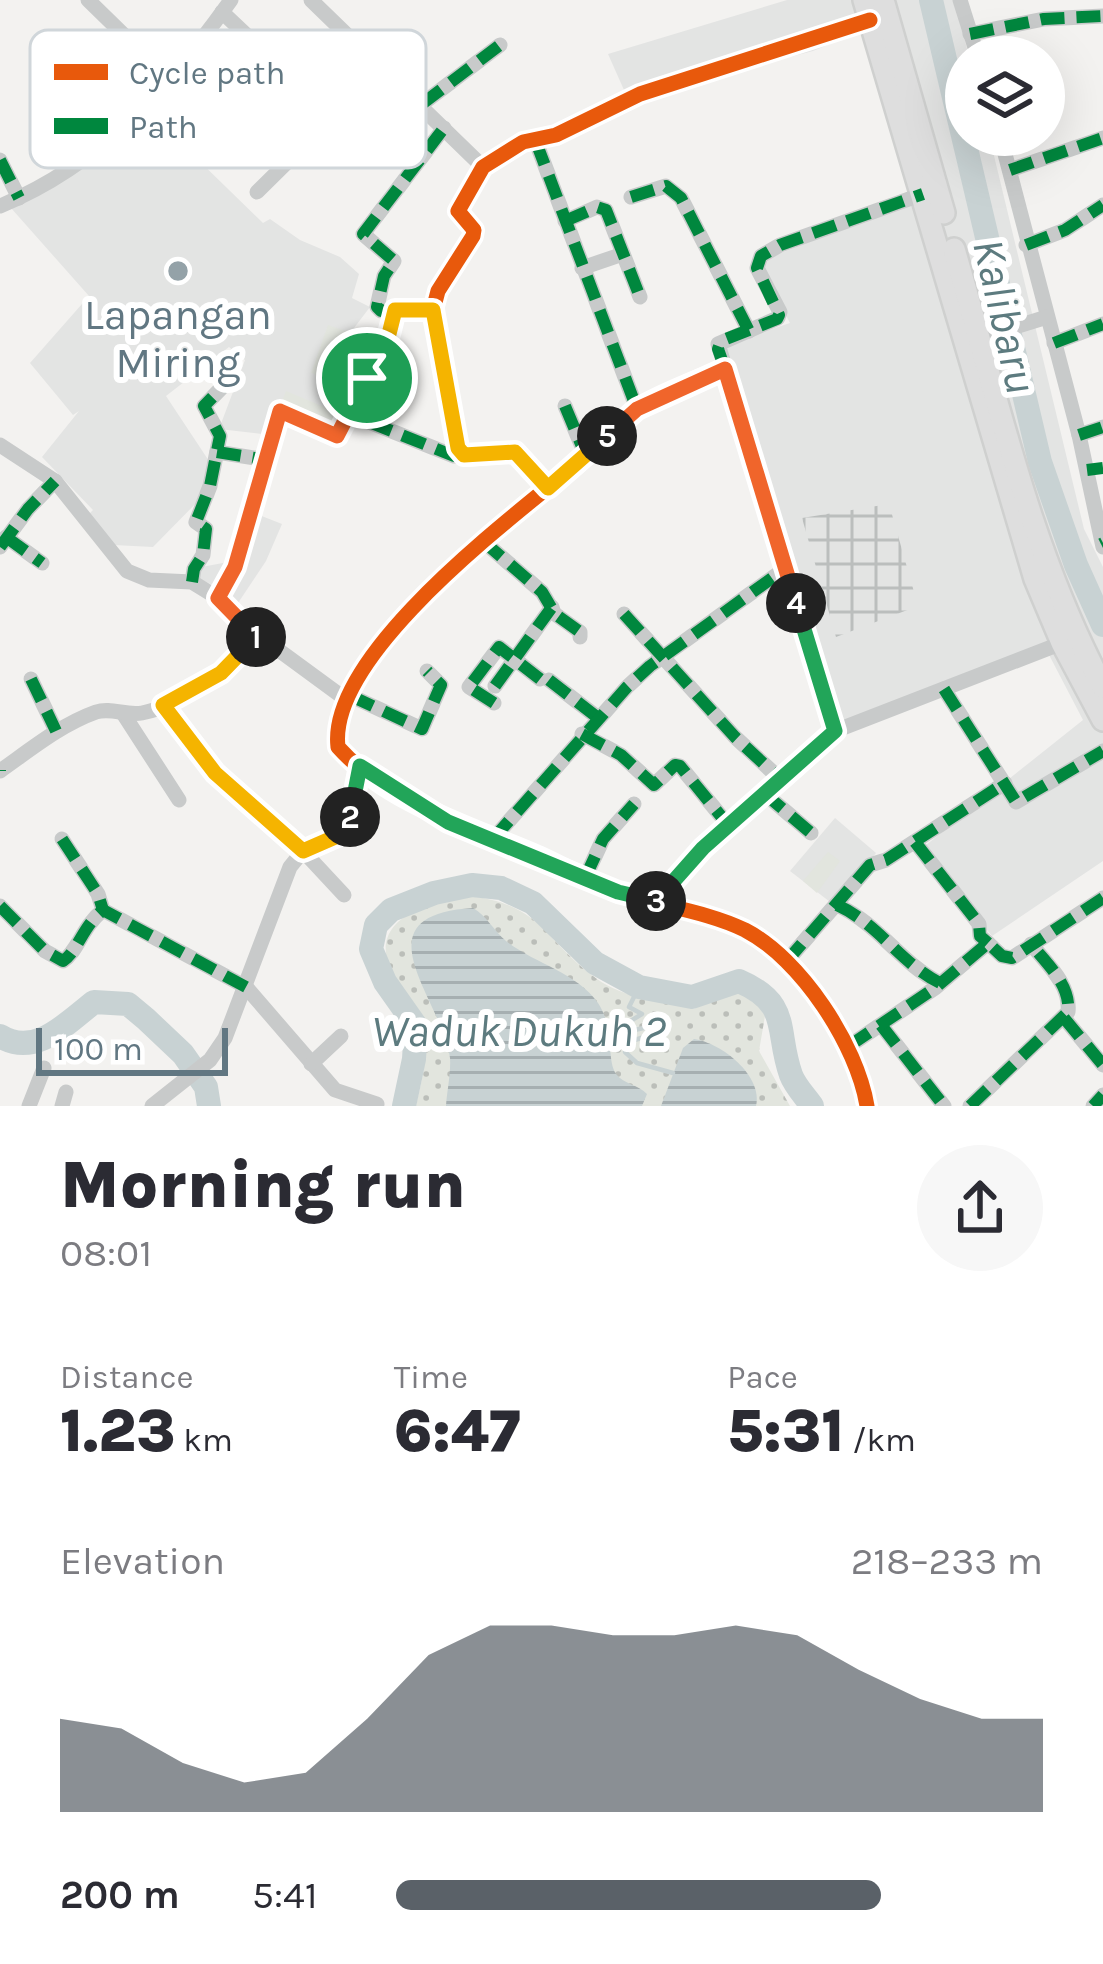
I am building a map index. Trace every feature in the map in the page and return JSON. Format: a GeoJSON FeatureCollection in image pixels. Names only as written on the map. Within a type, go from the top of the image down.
{"type":"FeatureCollection","features":[{"type":"Feature","properties":{"kind":"highway"},"geometry":{"type":"LineString","coordinates":[[883,0],[986,335],[1062,644],[1103,720]]}},
{"type":"Feature","properties":{"kind":"highway"},"geometry":{"type":"LineString","coordinates":[[867,10],[963,342],[1050,594],[1103,687]]}},
{"type":"Feature","properties":{"kind":"street"},"geometry":{"type":"LineString","coordinates":[[88,0],[119,30]]}},
{"type":"Feature","properties":{"kind":"street"},"geometry":{"type":"LineString","coordinates":[[311,0],[340,30]]}},
{"type":"Feature","properties":{"kind":"street"},"geometry":{"type":"LineString","coordinates":[[960,0],[970,34],[1044,19],[1103,16]]}},
{"type":"Feature","properties":{"kind":"street"},"geometry":{"type":"LineString","coordinates":[[226,6],[249,30]]}},
{"type":"Feature","properties":{"kind":"street"},"geometry":{"type":"LineString","coordinates":[[464,455],[458,448],[433,310],[442,284],[473,236],[458,211],[482,167],[523,142],[536,142],[640,94],[867,10]]}},
{"type":"Feature","properties":{"kind":"street"},"geometry":{"type":"LineString","coordinates":[[426,101],[500,45]]}},
{"type":"Feature","properties":{"kind":"street"},"geometry":{"type":"LineString","coordinates":[[426,108],[482,167]]}},
{"type":"Feature","properties":{"kind":"street"},"geometry":{"type":"LineString","coordinates":[[426,151],[444,128]]}},
{"type":"Feature","properties":{"kind":"street"},"geometry":{"type":"LineString","coordinates":[[1010,170],[1103,138]]}},
{"type":"Feature","properties":{"kind":"street"},"geometry":{"type":"LineString","coordinates":[[536,142],[637,409]]}},
{"type":"Feature","properties":{"kind":"street"},"geometry":{"type":"LineString","coordinates":[[1006,156],[1039,320],[1054,343],[1079,435],[1095,469],[1102,545]]}},
{"type":"Feature","properties":{"kind":"street"},"geometry":{"type":"LineString","coordinates":[[0,160],[19,198]]}},
{"type":"Feature","properties":{"kind":"street"},"geometry":{"type":"LineString","coordinates":[[0,206],[70,168]]}},
{"type":"Feature","properties":{"kind":"street"},"geometry":{"type":"LineString","coordinates":[[257,192],[282,168]]}},
{"type":"Feature","properties":{"kind":"street"},"geometry":{"type":"LineString","coordinates":[[413,168],[362,234],[394,261],[384,276],[377,307],[381,311],[433,310]]}},
{"type":"Feature","properties":{"kind":"street"},"geometry":{"type":"LineString","coordinates":[[631,197],[666,186],[681,198],[749,331]]}},
{"type":"Feature","properties":{"kind":"street"},"geometry":{"type":"LineString","coordinates":[[835,731],[718,344],[777,319],[780,312],[757,268],[761,256],[923,194]]}},
{"type":"Feature","properties":{"kind":"street"},"geometry":{"type":"LineString","coordinates":[[1026,245],[1065,230],[1103,205]]}},
{"type":"Feature","properties":{"kind":"street"},"geometry":{"type":"LineString","coordinates":[[565,221],[602,207],[640,297]]}},
{"type":"Feature","properties":{"kind":"street"},"geometry":{"type":"LineString","coordinates":[[582,268],[623,254]]}},
{"type":"Feature","properties":{"kind":"street"},"geometry":{"type":"LineString","coordinates":[[218,598],[235,567],[280,411],[337,436],[388,338],[395,310]]}},
{"type":"Feature","properties":{"kind":"street"},"geometry":{"type":"LineString","coordinates":[[986,335],[1039,320]]}},
{"type":"Feature","properties":{"kind":"street"},"geometry":{"type":"LineString","coordinates":[[1054,343],[1103,324]]}},
{"type":"Feature","properties":{"kind":"street"},"geometry":{"type":"LineString","coordinates":[[725,369],[637,409],[484,541],[378,647],[338,726],[338,747],[448,822],[585,878],[746,931],[786,962],[849,1046],[867,1106]]}},
{"type":"Feature","properties":{"kind":"street"},"geometry":{"type":"LineString","coordinates":[[191,582],[206,529],[196,522],[210,486],[220,436],[204,406],[231,378]]}},
{"type":"Feature","properties":{"kind":"street"},"geometry":{"type":"LineString","coordinates":[[565,406],[586,456]]}},
{"type":"Feature","properties":{"kind":"street"},"geometry":{"type":"LineString","coordinates":[[369,422],[454,456],[517,453],[548,488]]}},
{"type":"Feature","properties":{"kind":"street"},"geometry":{"type":"LineString","coordinates":[[1079,435],[1103,427]]}},
{"type":"Feature","properties":{"kind":"street"},"geometry":{"type":"LineString","coordinates":[[0,445],[56,482],[127,571],[149,580],[191,582],[218,598],[257,635],[350,698],[422,729],[441,685],[427,670]]}},
{"type":"Feature","properties":{"kind":"street"},"geometry":{"type":"LineString","coordinates":[[217,452],[267,460]]}},
{"type":"Feature","properties":{"kind":"street"},"geometry":{"type":"LineString","coordinates":[[42,562],[3,542],[56,482]]}},
{"type":"Feature","properties":{"kind":"street"},"geometry":{"type":"LineString","coordinates":[[484,541],[542,592],[555,614],[580,632],[580,637]]}},
{"type":"Feature","properties":{"kind":"street"},"geometry":{"type":"LineString","coordinates":[[493,839],[597,716],[664,656],[786,568]]}},
{"type":"Feature","properties":{"kind":"street"},"geometry":{"type":"LineString","coordinates":[[552,607],[514,660],[494,694],[469,687],[499,647],[514,660],[597,716]]}},
{"type":"Feature","properties":{"kind":"street"},"geometry":{"type":"LineString","coordinates":[[624,614],[779,778]]}},
{"type":"Feature","properties":{"kind":"street"},"geometry":{"type":"LineString","coordinates":[[0,771],[56,731],[106,710],[124,715],[163,705],[221,673],[257,635]]}},
{"type":"Feature","properties":{"kind":"street"},"geometry":{"type":"LineString","coordinates":[[654,903],[779,778],[835,731],[1062,644]]}},
{"type":"Feature","properties":{"kind":"street"},"geometry":{"type":"LineString","coordinates":[[31,679],[56,731]]}},
{"type":"Feature","properties":{"kind":"street"},"geometry":{"type":"LineString","coordinates":[[944,688],[1019,802],[1103,751]]}},
{"type":"Feature","properties":{"kind":"street"},"geometry":{"type":"LineString","coordinates":[[163,705],[215,773],[303,851],[344,896]]}},
{"type":"Feature","properties":{"kind":"street"},"geometry":{"type":"LineString","coordinates":[[124,715],[179,800]]}},
{"type":"Feature","properties":{"kind":"street"},"geometry":{"type":"LineString","coordinates":[[582,734],[621,755],[654,785],[675,765],[680,766],[729,826]]}},
{"type":"Feature","properties":{"kind":"street"},"geometry":{"type":"LineString","coordinates":[[152,1106],[210,1060],[225,1038],[290,867],[303,851],[347,830],[360,766]]}},
{"type":"Feature","properties":{"kind":"street"},"geometry":{"type":"LineString","coordinates":[[786,962],[870,866],[1005,783]]}},
{"type":"Feature","properties":{"kind":"street"},"geometry":{"type":"LineString","coordinates":[[764,793],[812,833]]}},
{"type":"Feature","properties":{"kind":"street"},"geometry":{"type":"LineString","coordinates":[[585,878],[603,839],[634,804]]}},
{"type":"Feature","properties":{"kind":"street"},"geometry":{"type":"LineString","coordinates":[[62,839],[98,894],[103,910],[246,987],[335,1090],[377,1104]]}},
{"type":"Feature","properties":{"kind":"street"},"geometry":{"type":"LineString","coordinates":[[915,842],[979,924],[980,936],[1008,958],[1103,898]]}},
{"type":"Feature","properties":{"kind":"street"},"geometry":{"type":"LineString","coordinates":[[838,905],[864,918],[904,959],[940,983]]}},
{"type":"Feature","properties":{"kind":"street"},"geometry":{"type":"LineString","coordinates":[[0,906],[46,951],[63,961],[75,950],[86,924],[103,910]]}},
{"type":"Feature","properties":{"kind":"street"},"geometry":{"type":"LineString","coordinates":[[849,1046],[988,944]]}},
{"type":"Feature","properties":{"kind":"street"},"geometry":{"type":"LineString","coordinates":[[970,1106],[1064,1018],[1070,1004],[1069,995],[1030,944]]}},
{"type":"Feature","properties":{"kind":"street"},"geometry":{"type":"LineString","coordinates":[[1064,1018],[1103,1064]]}},
{"type":"Feature","properties":{"kind":"street"},"geometry":{"type":"LineString","coordinates":[[880,1025],[944,1106]]}},
{"type":"Feature","properties":{"kind":"street"},"geometry":{"type":"LineString","coordinates":[[311,1064],[341,1036]]}},
{"type":"Feature","properties":{"kind":"street"},"geometry":{"type":"LineString","coordinates":[[29,1106],[44,1068]]}},
{"type":"Feature","properties":{"kind":"street"},"geometry":{"type":"LineString","coordinates":[[1093,1106],[1103,1095]]}},
{"type":"Feature","properties":{"kind":"shaded area"},"geometry":{"type":"Polygon","coordinates":[[[787,0],[955,0],[964,36],[945,36],[945,156],[994,156],[1084,529],[1103,567],[1103,861],[992,936],[921,849],[1083,720],[1047,651],[831,736],[714,348],[790,323],[758,262],[913,201],[861,31],[813,51],[628,99],[608,54],[787,0]]]}},
{"type":"Feature","properties":{"kind":"shaded area"},"geometry":{"type":"Polygon","coordinates":[[[79,168],[207,168],[263,223],[270,219],[300,240],[340,257],[359,274],[352,298],[370,307],[354,328],[382,347],[336,431],[280,407],[270,435],[219,429],[245,360],[229,347],[166,396],[209,461],[206,493],[153,547],[114,545],[89,514],[93,510],[42,457],[79,411],[73,415],[30,363],[89,296],[11,208],[79,168]]]}},
{"type":"Feature","properties":{"kind":"shaded area"},"geometry":{"type":"Polygon","coordinates":[[[889,504],[918,606],[836,637],[802,518],[889,504]]]}},
{"type":"Feature","properties":{"kind":"shaded area"},"geometry":{"type":"Polygon","coordinates":[[[254,513],[282,524],[266,561],[238,603],[198,578],[196,568],[239,560],[254,513]]]}},
{"type":"Feature","properties":{"kind":"shaded area"},"geometry":{"type":"Polygon","coordinates":[[[835,818],[876,853],[834,905],[790,871],[835,818]]]}},
{"type":"Feature","properties":{"kind":"green space"},"geometry":{"type":"Polygon","coordinates":[[[328,325],[371,340],[354,389],[311,373],[328,325]]]}},
{"type":"Feature","properties":{"kind":"green space"},"geometry":{"type":"Polygon","coordinates":[[[286,391],[341,414],[335,429],[280,406],[286,391]]]}},
{"type":"Feature","properties":{"kind":"green space"},"geometry":{"type":"Polygon","coordinates":[[[828,852],[840,861],[817,893],[803,881],[828,852]]]}},
{"type":"Feature","properties":{"kind":"green space"},"geometry":{"type":"Polygon","coordinates":[[[467,896],[511,906],[527,915],[597,979],[631,995],[694,1009],[729,989],[748,987],[761,998],[765,1016],[759,1051],[790,1106],[416,1106],[425,1041],[418,1016],[392,974],[387,939],[394,927],[419,909],[467,896]]]}},
{"type":"Feature","properties":{"kind":"water","name":"Waduk Dukuh 2"},"geometry":{"type":"Polygon","coordinates":[[[473,908],[517,949],[589,992],[607,1023],[613,1068],[647,1094],[642,1106],[446,1106],[450,1058],[414,964],[412,943],[418,926],[438,914],[473,908]]]}},
{"type":"Feature","properties":{"kind":"water"},"geometry":{"type":"Polygon","coordinates":[[[694,1039],[738,1063],[753,1083],[756,1106],[661,1106],[683,1048],[694,1039]]]}},
{"type":"Feature","properties":{"kind":"waterway","name":"Kalibaru"},"geometry":{"type":"LineString","coordinates":[[931,0],[1040,462],[1103,625]]}},
{"type":"Feature","properties":{"kind":"waterway"},"geometry":{"type":"LineString","coordinates":[[404,1106],[416,1026],[385,982],[371,949],[376,925],[391,910],[472,885],[501,888],[533,903],[595,963],[639,987],[692,997],[739,981],[756,990],[775,1009],[791,1075],[812,1106]]}},
{"type":"Feature","properties":{"kind":"waterway"},"geometry":{"type":"LineString","coordinates":[[639,987],[629,1007],[642,1014],[624,1025],[630,1031],[657,1025],[659,1032],[629,1042],[625,1052],[637,1063],[673,1073]]}},
{"type":"Feature","properties":{"kind":"waterway"},"geometry":{"type":"LineString","coordinates":[[0,1036],[26,1043],[62,1028],[94,1002],[128,1004],[183,1054],[206,1087],[209,1106]]}},
{"type":"Feature","properties":{"kind":"marked path"},"geometry":{"type":"LineString","coordinates":[[970,34],[1044,19],[1103,16]]}},
{"type":"Feature","properties":{"kind":"marked path"},"geometry":{"type":"LineString","coordinates":[[426,101],[500,45]]}},
{"type":"Feature","properties":{"kind":"marked path"},"geometry":{"type":"LineString","coordinates":[[426,152],[444,128]]}},
{"type":"Feature","properties":{"kind":"marked path"},"geometry":{"type":"LineString","coordinates":[[1010,170],[1103,138]]}},
{"type":"Feature","properties":{"kind":"marked path"},"geometry":{"type":"LineString","coordinates":[[536,142],[637,409]]}},
{"type":"Feature","properties":{"kind":"marked path"},"geometry":{"type":"LineString","coordinates":[[0,160],[19,198]]}},
{"type":"Feature","properties":{"kind":"marked path"},"geometry":{"type":"LineString","coordinates":[[395,311],[377,307],[384,276],[394,261],[363,234],[413,168]]}},
{"type":"Feature","properties":{"kind":"marked path"},"geometry":{"type":"LineString","coordinates":[[631,197],[666,186],[681,198],[749,331]]}},
{"type":"Feature","properties":{"kind":"marked path"},"geometry":{"type":"LineString","coordinates":[[725,369],[718,349],[721,341],[779,315],[757,268],[761,256],[923,194]]}},
{"type":"Feature","properties":{"kind":"marked path"},"geometry":{"type":"LineString","coordinates":[[1026,245],[1065,230],[1103,205]]}},
{"type":"Feature","properties":{"kind":"marked path"},"geometry":{"type":"LineString","coordinates":[[565,221],[597,207],[606,210],[640,297]]}},
{"type":"Feature","properties":{"kind":"marked path"},"geometry":{"type":"LineString","coordinates":[[218,598],[235,567],[280,411],[337,436],[388,338],[395,311],[433,310]]}},
{"type":"Feature","properties":{"kind":"marked path"},"geometry":{"type":"LineString","coordinates":[[1054,343],[1103,324]]}},
{"type":"Feature","properties":{"kind":"marked path"},"geometry":{"type":"LineString","coordinates":[[192,582],[203,555],[206,529],[196,522],[210,486],[220,436],[204,406],[231,378]]}},
{"type":"Feature","properties":{"kind":"marked path"},"geometry":{"type":"LineString","coordinates":[[565,406],[586,456]]}},
{"type":"Feature","properties":{"kind":"marked path"},"geometry":{"type":"LineString","coordinates":[[369,422],[454,456],[463,455]]}},
{"type":"Feature","properties":{"kind":"marked path"},"geometry":{"type":"LineString","coordinates":[[1079,435],[1103,427]]}},
{"type":"Feature","properties":{"kind":"marked path"},"geometry":{"type":"LineString","coordinates":[[217,452],[267,460]]}},
{"type":"Feature","properties":{"kind":"marked path"},"geometry":{"type":"LineString","coordinates":[[1087,470],[1103,468]]}},
{"type":"Feature","properties":{"kind":"marked path"},"geometry":{"type":"LineString","coordinates":[[0,547],[55,481]]}},
{"type":"Feature","properties":{"kind":"marked path"},"geometry":{"type":"LineString","coordinates":[[6,537],[42,563]]}},
{"type":"Feature","properties":{"kind":"marked path"},"geometry":{"type":"LineString","coordinates":[[483,541],[542,592],[555,614],[580,632],[580,637]]}},
{"type":"Feature","properties":{"kind":"marked path"},"geometry":{"type":"LineString","coordinates":[[493,839],[627,687],[786,568]]}},
{"type":"Feature","properties":{"kind":"marked path"},"geometry":{"type":"LineString","coordinates":[[495,686],[552,607]]}},
{"type":"Feature","properties":{"kind":"marked path"},"geometry":{"type":"LineString","coordinates":[[624,614],[735,737],[779,778]]}},
{"type":"Feature","properties":{"kind":"marked path"},"geometry":{"type":"LineString","coordinates":[[494,703],[469,687],[499,647],[540,679]]}},
{"type":"Feature","properties":{"kind":"marked path"},"geometry":{"type":"LineString","coordinates":[[351,696],[422,729],[441,685],[427,671]]}},
{"type":"Feature","properties":{"kind":"marked path"},"geometry":{"type":"LineString","coordinates":[[31,679],[56,731]]}},
{"type":"Feature","properties":{"kind":"marked path"},"geometry":{"type":"LineString","coordinates":[[549,680],[597,717]]}},
{"type":"Feature","properties":{"kind":"marked path"},"geometry":{"type":"LineString","coordinates":[[944,689],[1016,802],[1103,751]]}},
{"type":"Feature","properties":{"kind":"marked path"},"geometry":{"type":"LineString","coordinates":[[163,705],[215,773],[303,851]]}},
{"type":"Feature","properties":{"kind":"marked path"},"geometry":{"type":"LineString","coordinates":[[582,734],[621,755],[654,785],[675,765],[680,766],[729,826]]}},
{"type":"Feature","properties":{"kind":"marked path"},"geometry":{"type":"LineString","coordinates":[[786,962],[870,865],[886,860],[1005,783]]}},
{"type":"Feature","properties":{"kind":"marked path"},"geometry":{"type":"LineString","coordinates":[[764,793],[811,833]]}},
{"type":"Feature","properties":{"kind":"marked path"},"geometry":{"type":"LineString","coordinates":[[585,878],[603,839],[634,804]]}},
{"type":"Feature","properties":{"kind":"marked path"},"geometry":{"type":"LineString","coordinates":[[62,839],[98,894],[103,910]]}},
{"type":"Feature","properties":{"kind":"marked path"},"geometry":{"type":"LineString","coordinates":[[915,842],[979,924],[980,936],[988,943]]}},
{"type":"Feature","properties":{"kind":"marked path"},"geometry":{"type":"LineString","coordinates":[[849,1046],[935,988],[988,943],[1002,956],[1012,958],[1103,898]]}},
{"type":"Feature","properties":{"kind":"marked path"},"geometry":{"type":"LineString","coordinates":[[837,905],[940,983]]}},
{"type":"Feature","properties":{"kind":"marked path"},"geometry":{"type":"LineString","coordinates":[[0,906],[45,951],[63,961],[103,910],[246,987]]}},
{"type":"Feature","properties":{"kind":"marked path"},"geometry":{"type":"LineString","coordinates":[[970,1106],[1068,1012],[1062,984],[1031,944]]}},
{"type":"Feature","properties":{"kind":"marked path"},"geometry":{"type":"LineString","coordinates":[[1064,1018],[1103,1065]]}},
{"type":"Feature","properties":{"kind":"marked path"},"geometry":{"type":"LineString","coordinates":[[881,1025],[944,1106]]}},
{"type":"Feature","properties":{"kind":"marked path"},"geometry":{"type":"LineString","coordinates":[[1093,1106],[1103,1095]]}},
{"type":"Feature","properties":{"kind":"cycle path"},"geometry":{"type":"LineString","coordinates":[[548,488],[515,452],[467,456],[458,448],[433,310],[438,291],[473,236],[474,230],[458,211],[483,167],[523,142],[556,135],[640,94],[870,20]]}},
{"type":"Feature","properties":{"kind":"cycle path"},"geometry":{"type":"LineString","coordinates":[[725,369],[633,412],[427,593],[361,672],[342,711],[338,747],[381,784],[432,812],[606,888],[718,919],[766,943],[806,982],[839,1031],[867,1106]]}},
{"type":"Feature","properties":{"kind":"place","name":"Lapangan Miring"},"geometry":{"type":"Point","coordinates":[178,271]}},
{"type":"Feature","properties":{"kind":"route"},"geometry":{"type":"LineString","coordinates":[[395,310],[433,310],[458,448],[467,456],[517,453],[548,488],[637,409],[725,369],[835,731],[703,848],[654,903],[448,822],[360,766],[347,830],[303,851],[215,773],[163,705],[221,673],[257,635],[218,598],[235,567],[280,411],[337,436],[367,378],[388,338],[395,310]]}}]}
